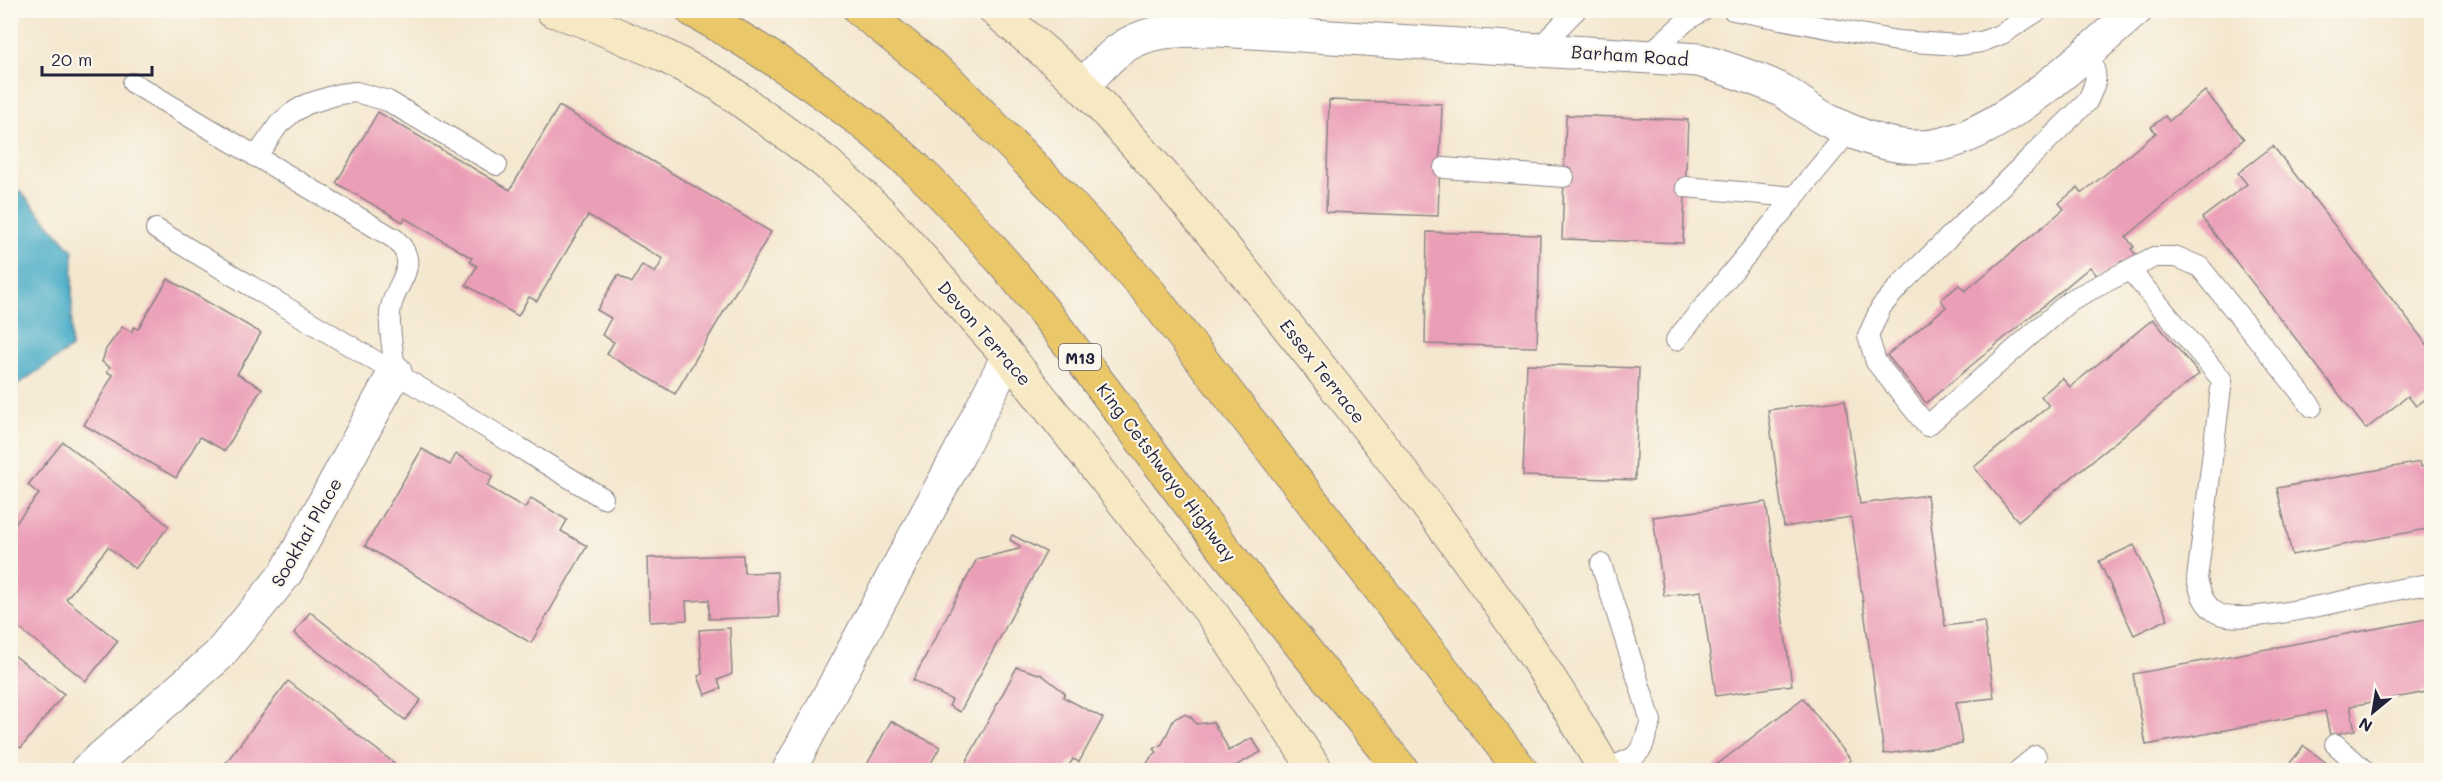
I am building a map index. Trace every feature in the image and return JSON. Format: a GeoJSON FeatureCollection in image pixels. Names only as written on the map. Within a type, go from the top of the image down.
{"type":"FeatureCollection","features":[{"type":"Feature","properties":{"kind":"highway","name":"King Cetshwayo Highway"},"geometry":{"type":"LineString","coordinates":[[692,10],[736,35],[809,84],[930,182],[1047,315],[1208,528],[1402,771]]}},
{"type":"Feature","properties":{"kind":"highway"},"geometry":{"type":"LineString","coordinates":[[860,10],[948,80]]}},
{"type":"Feature","properties":{"kind":"highway"},"geometry":{"type":"LineString","coordinates":[[886,10],[948,80],[1061,195],[1145,287],[1521,771]]}},
{"type":"Feature","properties":{"kind":"street","name":"Devon Terrace"},"geometry":{"type":"LineString","coordinates":[[552,10],[585,21],[648,48],[720,85],[807,148],[880,212],[1008,356],[1213,615],[1316,771]]}},
{"type":"Feature","properties":{"kind":"street","name":"Essex Terrace"},"geometry":{"type":"LineString","coordinates":[[995,10],[1082,87],[1214,233],[1373,434],[1517,625],[1570,707],[1606,771]]}},
{"type":"Feature","properties":{"kind":"street","name":"Barham Road"},"geometry":{"type":"LineString","coordinates":[[1082,87],[1119,50],[1143,37],[1173,30],[1647,56],[1699,60],[1753,77],[1783,92],[1829,122],[1880,141],[1919,147],[1955,140],[1984,128],[2026,103],[2086,52],[2124,14]]}},
{"type":"Feature","properties":{"kind":"street"},"geometry":{"type":"LineString","coordinates":[[789,771],[960,452],[1008,356]]}},
{"type":"Feature","properties":{"kind":"street","name":"Sookhai Place"},"geometry":{"type":"LineString","coordinates":[[87,771],[218,656],[286,573],[395,372]]}},
{"type":"Feature","properties":{"kind":"lane"},"geometry":{"type":"LineString","coordinates":[[1537,50],[1576,10]]}},
{"type":"Feature","properties":{"kind":"lane"},"geometry":{"type":"LineString","coordinates":[[1647,56],[1686,21],[1703,10]]}},
{"type":"Feature","properties":{"kind":"lane"},"geometry":{"type":"LineString","coordinates":[[1733,10],[1897,41],[1960,45],[1981,42],[2002,34],[2039,10]]}},
{"type":"Feature","properties":{"kind":"lane"},"geometry":{"type":"LineString","coordinates":[[2086,52],[2096,70],[2096,84],[2087,102],[1902,283],[1881,307],[1868,336],[1876,362],[1927,426],[2071,300],[2154,257],[2177,257],[2200,267],[2312,407]]}},
{"type":"Feature","properties":{"kind":"lane"},"geometry":{"type":"LineString","coordinates":[[133,83],[395,239],[404,248],[408,259],[405,275],[390,307],[395,372]]}},
{"type":"Feature","properties":{"kind":"lane"},"geometry":{"type":"LineString","coordinates":[[256,157],[279,124],[292,113],[307,104],[339,94],[356,92],[388,101],[497,165]]}},
{"type":"Feature","properties":{"kind":"lane"},"geometry":{"type":"LineString","coordinates":[[1676,340],[1850,130]]}},
{"type":"Feature","properties":{"kind":"lane"},"geometry":{"type":"LineString","coordinates":[[1444,168],[1564,177]]}},
{"type":"Feature","properties":{"kind":"lane"},"geometry":{"type":"LineString","coordinates":[[1686,187],[1794,197]]}},
{"type":"Feature","properties":{"kind":"lane"},"geometry":{"type":"LineString","coordinates":[[156,229],[603,498]]}},
{"type":"Feature","properties":{"kind":"lane"},"geometry":{"type":"LineString","coordinates":[[2130,270],[2222,380],[2197,579],[2202,600],[2218,614],[2234,618],[2432,584]]}},
{"type":"Feature","properties":{"kind":"lane"},"geometry":{"type":"LineString","coordinates":[[1601,564],[1651,721],[1642,748],[1634,757],[1606,771]]}},
{"type":"Feature","properties":{"kind":"lane"},"geometry":{"type":"LineString","coordinates":[[2334,744],[2364,771]]}},
{"type":"Feature","properties":{"kind":"lane"},"geometry":{"type":"LineString","coordinates":[[2019,771],[2036,756]]}},
{"type":"Feature","properties":{"kind":"water"},"geometry":{"type":"Polygon","coordinates":[[[11,187],[20,191],[73,251],[71,348],[11,389],[11,187]]]}},
{"type":"Feature","properties":{"kind":"building"},"geometry":{"type":"Polygon","coordinates":[[[2205,91],[2244,139],[2126,237],[2134,247],[2131,249],[2138,257],[2126,267],[2122,261],[2100,279],[2090,267],[1926,403],[1887,355],[1946,307],[1941,300],[1959,285],[1965,291],[2064,209],[2059,203],[2078,187],[2082,193],[2156,133],[2151,127],[2165,116],[2169,121],[2205,91]]]}},
{"type":"Feature","properties":{"kind":"building"},"geometry":{"type":"Polygon","coordinates":[[[1329,100],[1442,104],[1438,216],[1326,212],[1329,100]]]}},
{"type":"Feature","properties":{"kind":"building"},"geometry":{"type":"Polygon","coordinates":[[[559,106],[771,232],[675,394],[607,354],[614,342],[602,335],[611,318],[597,310],[618,275],[632,283],[642,265],[655,273],[663,259],[588,215],[537,301],[529,297],[518,316],[466,285],[477,266],[470,262],[472,258],[405,218],[403,222],[336,183],[378,112],[510,190],[559,106]]]}},
{"type":"Feature","properties":{"kind":"building"},"geometry":{"type":"Polygon","coordinates":[[[1566,115],[1688,120],[1683,243],[1562,239],[1566,115]]]}},
{"type":"Feature","properties":{"kind":"building"},"geometry":{"type":"Polygon","coordinates":[[[2273,146],[2432,351],[2432,394],[2416,406],[2408,396],[2366,429],[2202,218],[2247,184],[2238,173],[2273,146]]]}},
{"type":"Feature","properties":{"kind":"building"},"geometry":{"type":"Polygon","coordinates":[[[1427,232],[1540,235],[1537,347],[1425,344],[1427,232]]]}},
{"type":"Feature","properties":{"kind":"building"},"geometry":{"type":"Polygon","coordinates":[[[168,279],[261,333],[237,374],[262,388],[225,451],[200,437],[176,478],[84,425],[113,375],[107,372],[110,367],[102,362],[106,349],[122,327],[132,332],[133,327],[138,329],[168,279]]]}},
{"type":"Feature","properties":{"kind":"building"},"geometry":{"type":"Polygon","coordinates":[[[2153,319],[2199,374],[2018,521],[1974,467],[2049,406],[2041,396],[2062,378],[2070,387],[2153,319]]]}},
{"type":"Feature","properties":{"kind":"building"},"geometry":{"type":"Polygon","coordinates":[[[1527,364],[1639,368],[1635,480],[1523,476],[1527,364]]]}},
{"type":"Feature","properties":{"kind":"building"},"geometry":{"type":"Polygon","coordinates":[[[1845,400],[1860,504],[1927,495],[1945,626],[1984,621],[1994,698],[1956,702],[1962,744],[1884,754],[1851,517],[1784,527],[1768,410],[1845,400]]]}},
{"type":"Feature","properties":{"kind":"building"},"geometry":{"type":"Polygon","coordinates":[[[63,442],[169,526],[135,569],[108,547],[66,599],[118,641],[86,681],[10,621],[10,530],[39,494],[28,485],[63,442]]]}},
{"type":"Feature","properties":{"kind":"building"},"geometry":{"type":"Polygon","coordinates":[[[422,449],[450,465],[456,454],[493,476],[487,486],[525,508],[531,498],[567,520],[561,531],[587,546],[531,643],[365,546],[422,449]]]}},
{"type":"Feature","properties":{"kind":"building"},"geometry":{"type":"Polygon","coordinates":[[[2420,462],[2421,467],[2432,465],[2432,528],[2292,555],[2277,488],[2420,462]]]}},
{"type":"Feature","properties":{"kind":"building"},"geometry":{"type":"Polygon","coordinates":[[[1766,502],[1792,685],[1716,696],[1701,591],[1664,596],[1653,517],[1766,502]]]}},
{"type":"Feature","properties":{"kind":"building"},"geometry":{"type":"Polygon","coordinates":[[[1012,535],[1046,552],[960,712],[949,706],[952,700],[913,680],[977,559],[1019,549],[1020,546],[1010,540],[1012,535]]]}},
{"type":"Feature","properties":{"kind":"building"},"geometry":{"type":"Polygon","coordinates":[[[2134,545],[2168,619],[2134,635],[2099,561],[2134,545]]]}},
{"type":"Feature","properties":{"kind":"building"},"geometry":{"type":"Polygon","coordinates":[[[743,555],[744,573],[777,572],[779,617],[709,619],[709,600],[686,601],[687,620],[650,622],[648,558],[743,555]]]}},
{"type":"Feature","properties":{"kind":"building"},"geometry":{"type":"Polygon","coordinates":[[[310,612],[421,700],[405,720],[294,633],[310,612]]]}},
{"type":"Feature","properties":{"kind":"building"},"geometry":{"type":"Polygon","coordinates":[[[2432,618],[2432,691],[2350,706],[2355,730],[2330,735],[2325,711],[2146,745],[2133,674],[2432,618]]]}},
{"type":"Feature","properties":{"kind":"building"},"geometry":{"type":"Polygon","coordinates":[[[730,628],[732,674],[718,680],[721,688],[705,695],[698,676],[702,674],[699,630],[730,628]]]}},
{"type":"Feature","properties":{"kind":"building"},"geometry":{"type":"Polygon","coordinates":[[[10,652],[64,694],[21,748],[10,740],[10,652]]]}},
{"type":"Feature","properties":{"kind":"building"},"geometry":{"type":"Polygon","coordinates":[[[1017,667],[1042,675],[1065,693],[1063,697],[1103,718],[1079,762],[1073,759],[1066,770],[962,770],[1017,667]]]}},
{"type":"Feature","properties":{"kind":"building"},"geometry":{"type":"Polygon","coordinates":[[[288,681],[403,770],[231,770],[224,765],[288,681]]]}},
{"type":"Feature","properties":{"kind":"building"},"geometry":{"type":"Polygon","coordinates":[[[1803,698],[1851,760],[1837,770],[1710,770],[1803,698]]]}},
{"type":"Feature","properties":{"kind":"building"},"geometry":{"type":"Polygon","coordinates":[[[1184,714],[1191,717],[1196,724],[1213,722],[1228,751],[1252,738],[1261,752],[1228,770],[1143,770],[1157,752],[1154,749],[1162,744],[1174,719],[1184,714]]]}},
{"type":"Feature","properties":{"kind":"building"},"geometry":{"type":"Polygon","coordinates":[[[891,721],[940,747],[927,770],[864,770],[891,721]]]}},
{"type":"Feature","properties":{"kind":"building"},"geometry":{"type":"Polygon","coordinates":[[[2304,746],[2336,770],[2284,770],[2304,746]]]}}]}
